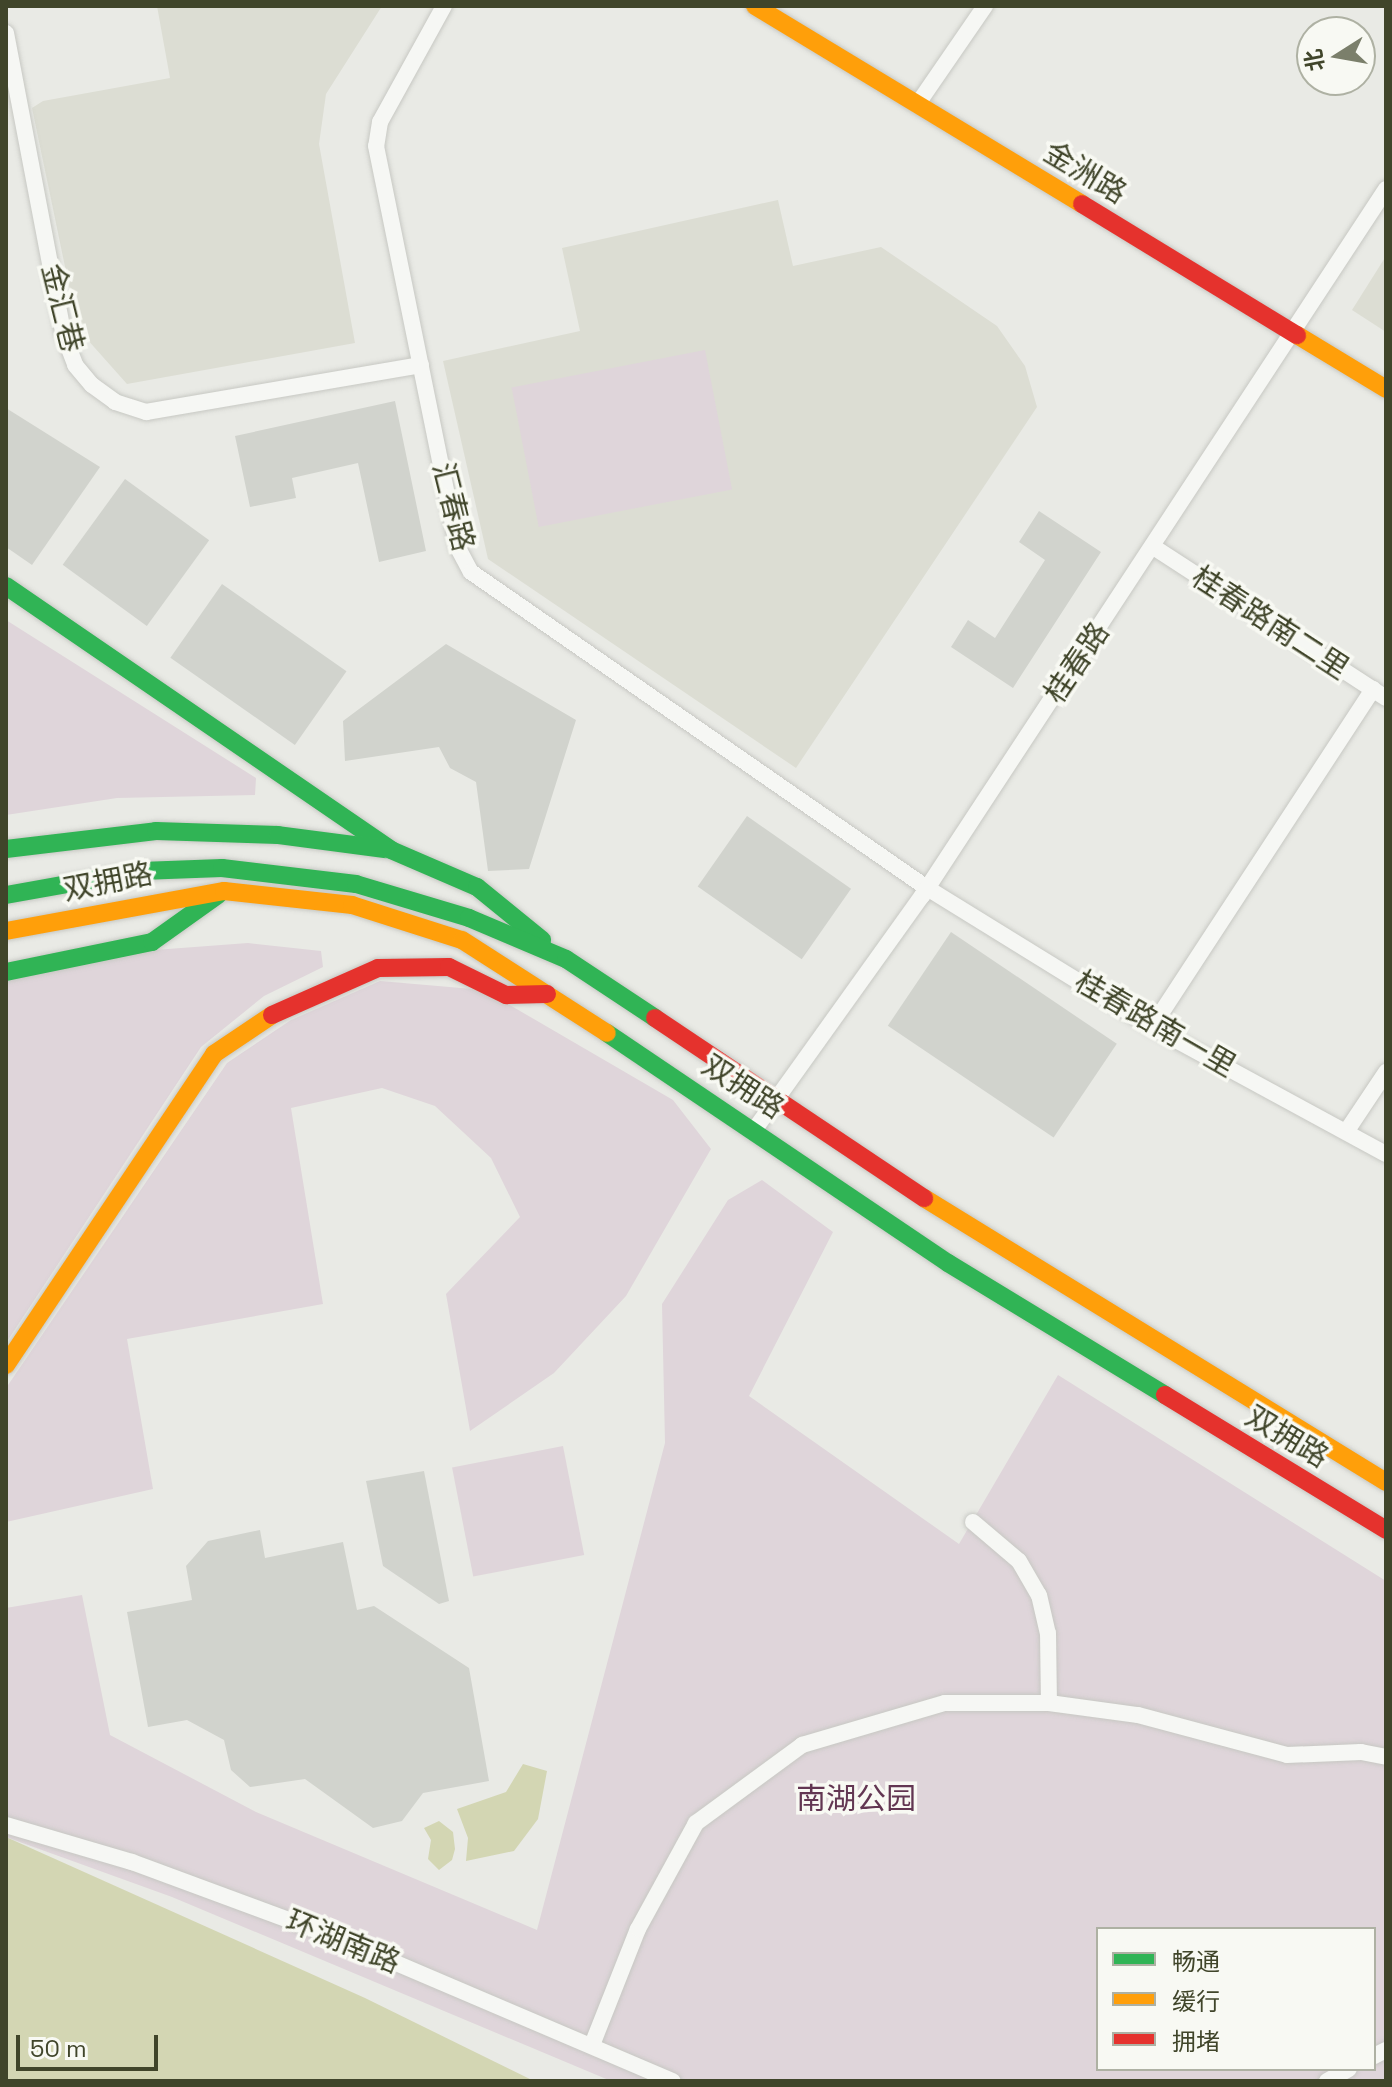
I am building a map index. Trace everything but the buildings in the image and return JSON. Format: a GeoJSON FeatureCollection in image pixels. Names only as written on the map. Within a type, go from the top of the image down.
{"type":"FeatureCollection","features":[{"type":"Feature","properties":{"kind":"main road","name":"金洲路"},"geometry":{"type":"LineString","coordinates":[[755,6],[1386,389]]}},
{"type":"Feature","properties":{"kind":"main road"},"geometry":{"type":"LineString","coordinates":[[6,586],[391,850],[477,887],[566,959]]}},
{"type":"Feature","properties":{"kind":"main road"},"geometry":{"type":"LineString","coordinates":[[6,849],[156,831],[278,835],[391,850]]}},
{"type":"Feature","properties":{"kind":"main road","name":"双拥路"},"geometry":{"type":"LineString","coordinates":[[6,895],[141,871],[222,868],[356,884],[469,918],[566,959],[779,1098],[979,1235],[1386,1482]]}},
{"type":"Feature","properties":{"kind":"main road"},"geometry":{"type":"LineString","coordinates":[[6,972],[152,942],[224,891]]}},
{"type":"Feature","properties":{"kind":"main road","name":"双拥路"},"geometry":{"type":"LineString","coordinates":[[6,931],[224,891],[352,905],[462,940],[755,1129],[948,1263],[1386,1530]]}},
{"type":"Feature","properties":{"kind":"main road"},"geometry":{"type":"LineString","coordinates":[[6,1365],[214,1054],[285,1006],[378,968],[449,967],[506,995],[547,994]]}},
{"type":"Feature","properties":{"kind":"street","name":"汇春路"},"geometry":{"type":"LineString","coordinates":[[444,6],[380,122],[376,146],[458,548],[471,572],[927,888]]}},
{"type":"Feature","properties":{"kind":"street"},"geometry":{"type":"LineString","coordinates":[[917,105],[985,6]]}},
{"type":"Feature","properties":{"kind":"street","name":"金汇巷"},"geometry":{"type":"LineString","coordinates":[[6,33],[63,333],[75,365],[92,385],[115,402],[146,412],[421,365]]}},
{"type":"Feature","properties":{"kind":"street","name":"桂春路"},"geometry":{"type":"LineString","coordinates":[[755,1129],[927,888],[1155,548],[1386,189]]}},
{"type":"Feature","properties":{"kind":"street","name":"桂春路南二里"},"geometry":{"type":"LineString","coordinates":[[1155,548],[1380,694]]}},
{"type":"Feature","properties":{"kind":"street"},"geometry":{"type":"LineString","coordinates":[[1152,1027],[1380,694]]}},
{"type":"Feature","properties":{"kind":"street","name":"桂春路南一里"},"geometry":{"type":"LineString","coordinates":[[927,888],[1152,1027],[1348,1129],[1386,1154]]}},
{"type":"Feature","properties":{"kind":"street"},"geometry":{"type":"LineString","coordinates":[[1348,1129],[1386,1072]]}},
{"type":"Feature","properties":{"kind":"street"},"geometry":{"type":"LineString","coordinates":[[973,1522],[1019,1561],[1039,1595],[1048,1633],[1049,1703]]}},
{"type":"Feature","properties":{"kind":"street"},"geometry":{"type":"LineString","coordinates":[[592,2045],[638,1929],[696,1823],[802,1745],[861,1724],[945,1703],[1049,1703],[1138,1715],[1287,1755],[1361,1752],[1386,1757]]}},
{"type":"Feature","properties":{"kind":"street","name":"环湖南路"},"geometry":{"type":"LineString","coordinates":[[6,1825],[132,1862],[335,1937],[673,2081]]}},
{"type":"Feature","properties":{"kind":"street"},"geometry":{"type":"LineString","coordinates":[[1327,2081],[1345,2071]]}},
{"type":"Feature","properties":{"kind":"shaded area"},"geometry":{"type":"Polygon","coordinates":[[[157,6],[382,6],[326,94],[319,144],[355,343],[127,384],[78,329],[32,108],[43,101],[170,78],[157,6]]]}},
{"type":"Feature","properties":{"kind":"shaded area"},"geometry":{"type":"Polygon","coordinates":[[[778,200],[793,266],[881,247],[997,326],[1025,366],[1037,407],[796,768],[488,559],[443,361],[580,331],[562,248],[778,200]]]}},
{"type":"Feature","properties":{"kind":"shaded area"},"geometry":{"type":"Polygon","coordinates":[[[1386,256],[1386,332],[1352,310],[1386,256]]]}},
{"type":"Feature","properties":{"kind":"shaded area"},"geometry":{"type":"Polygon","coordinates":[[[523,1764],[547,1771],[538,1819],[514,1851],[466,1861],[468,1838],[457,1809],[506,1792],[523,1764]]]}},
{"type":"Feature","properties":{"kind":"shaded area"},"geometry":{"type":"Polygon","coordinates":[[[439,1821],[453,1832],[455,1849],[452,1860],[439,1870],[428,1859],[431,1840],[424,1828],[439,1821]]]}},
{"type":"Feature","properties":{"kind":"shaded area"},"geometry":{"type":"Polygon","coordinates":[[[6,1837],[365,1998],[534,2081],[6,2081],[6,1837]]]}},
{"type":"Feature","properties":{"kind":"green space"},"geometry":{"type":"Polygon","coordinates":[[[705,350],[732,489],[539,527],[512,388],[705,350]]]}},
{"type":"Feature","properties":{"kind":"green space"},"geometry":{"type":"Polygon","coordinates":[[[6,620],[256,778],[255,795],[117,798],[6,815],[6,620]]]}},
{"type":"Feature","properties":{"kind":"green space"},"geometry":{"type":"Polygon","coordinates":[[[248,943],[321,951],[323,967],[264,996],[201,1047],[6,1343],[6,976],[141,951],[248,943]]]}},
{"type":"Feature","properties":{"kind":"green space"},"geometry":{"type":"Polygon","coordinates":[[[380,981],[484,990],[673,1100],[711,1149],[626,1296],[554,1373],[470,1431],[446,1294],[520,1217],[491,1158],[435,1106],[382,1088],[291,1108],[323,1304],[127,1339],[153,1489],[6,1522],[6,1388],[227,1063],[291,1020],[380,981]]]}},
{"type":"Feature","properties":{"kind":"green space","name":"南湖公园"},"geometry":{"type":"Polygon","coordinates":[[[762,1180],[833,1232],[749,1396],[959,1544],[1058,1375],[1386,1581],[1386,2081],[611,2081],[172,1897],[6,1837],[6,1608],[82,1595],[110,1735],[256,1812],[537,1930],[665,1443],[662,1304],[728,1200],[762,1180]]]}},
{"type":"Feature","properties":{"kind":"green space"},"geometry":{"type":"Polygon","coordinates":[[[563,1446],[584,1555],[473,1577],[452,1468],[563,1446]]]}},
{"type":"Feature","properties":{"kind":"traffic: fast"},"geometry":{"type":"LineString","coordinates":[[6,586],[391,850],[477,887],[542,940]]}},
{"type":"Feature","properties":{"kind":"traffic: fast"},"geometry":{"type":"LineString","coordinates":[[6,849],[156,831],[278,835],[385,849]]}},
{"type":"Feature","properties":{"kind":"traffic: fast"},"geometry":{"type":"LineString","coordinates":[[6,895],[141,871],[222,868],[356,884],[469,918],[566,959],[655,1018]]}},
{"type":"Feature","properties":{"kind":"traffic: fast"},"geometry":{"type":"LineString","coordinates":[[6,972],[152,942],[218,895]]}},
{"type":"Feature","properties":{"kind":"traffic: fast"},"geometry":{"type":"LineString","coordinates":[[607,1033],[948,1263],[1165,1395]]}},
{"type":"Feature","properties":{"kind":"traffic: slow"},"geometry":{"type":"LineString","coordinates":[[755,6],[1082,204]]}},
{"type":"Feature","properties":{"kind":"traffic: slow"},"geometry":{"type":"LineString","coordinates":[[1297,335],[1386,389]]}},
{"type":"Feature","properties":{"kind":"traffic: slow"},"geometry":{"type":"LineString","coordinates":[[6,931],[224,891],[352,905],[462,940],[607,1033]]}},
{"type":"Feature","properties":{"kind":"traffic: slow"},"geometry":{"type":"LineString","coordinates":[[6,1365],[214,1054],[272,1015]]}},
{"type":"Feature","properties":{"kind":"traffic: slow"},"geometry":{"type":"LineString","coordinates":[[924,1198],[1386,1482]]}},
{"type":"Feature","properties":{"kind":"traffic: jam"},"geometry":{"type":"LineString","coordinates":[[1082,204],[1297,335]]}},
{"type":"Feature","properties":{"kind":"traffic: jam"},"geometry":{"type":"LineString","coordinates":[[272,1015],[378,968],[449,967],[506,995],[547,994]]}},
{"type":"Feature","properties":{"kind":"traffic: jam"},"geometry":{"type":"LineString","coordinates":[[655,1018],[924,1198]]}},
{"type":"Feature","properties":{"kind":"traffic: jam"},"geometry":{"type":"LineString","coordinates":[[1165,1395],[1386,1530]]}}]}
